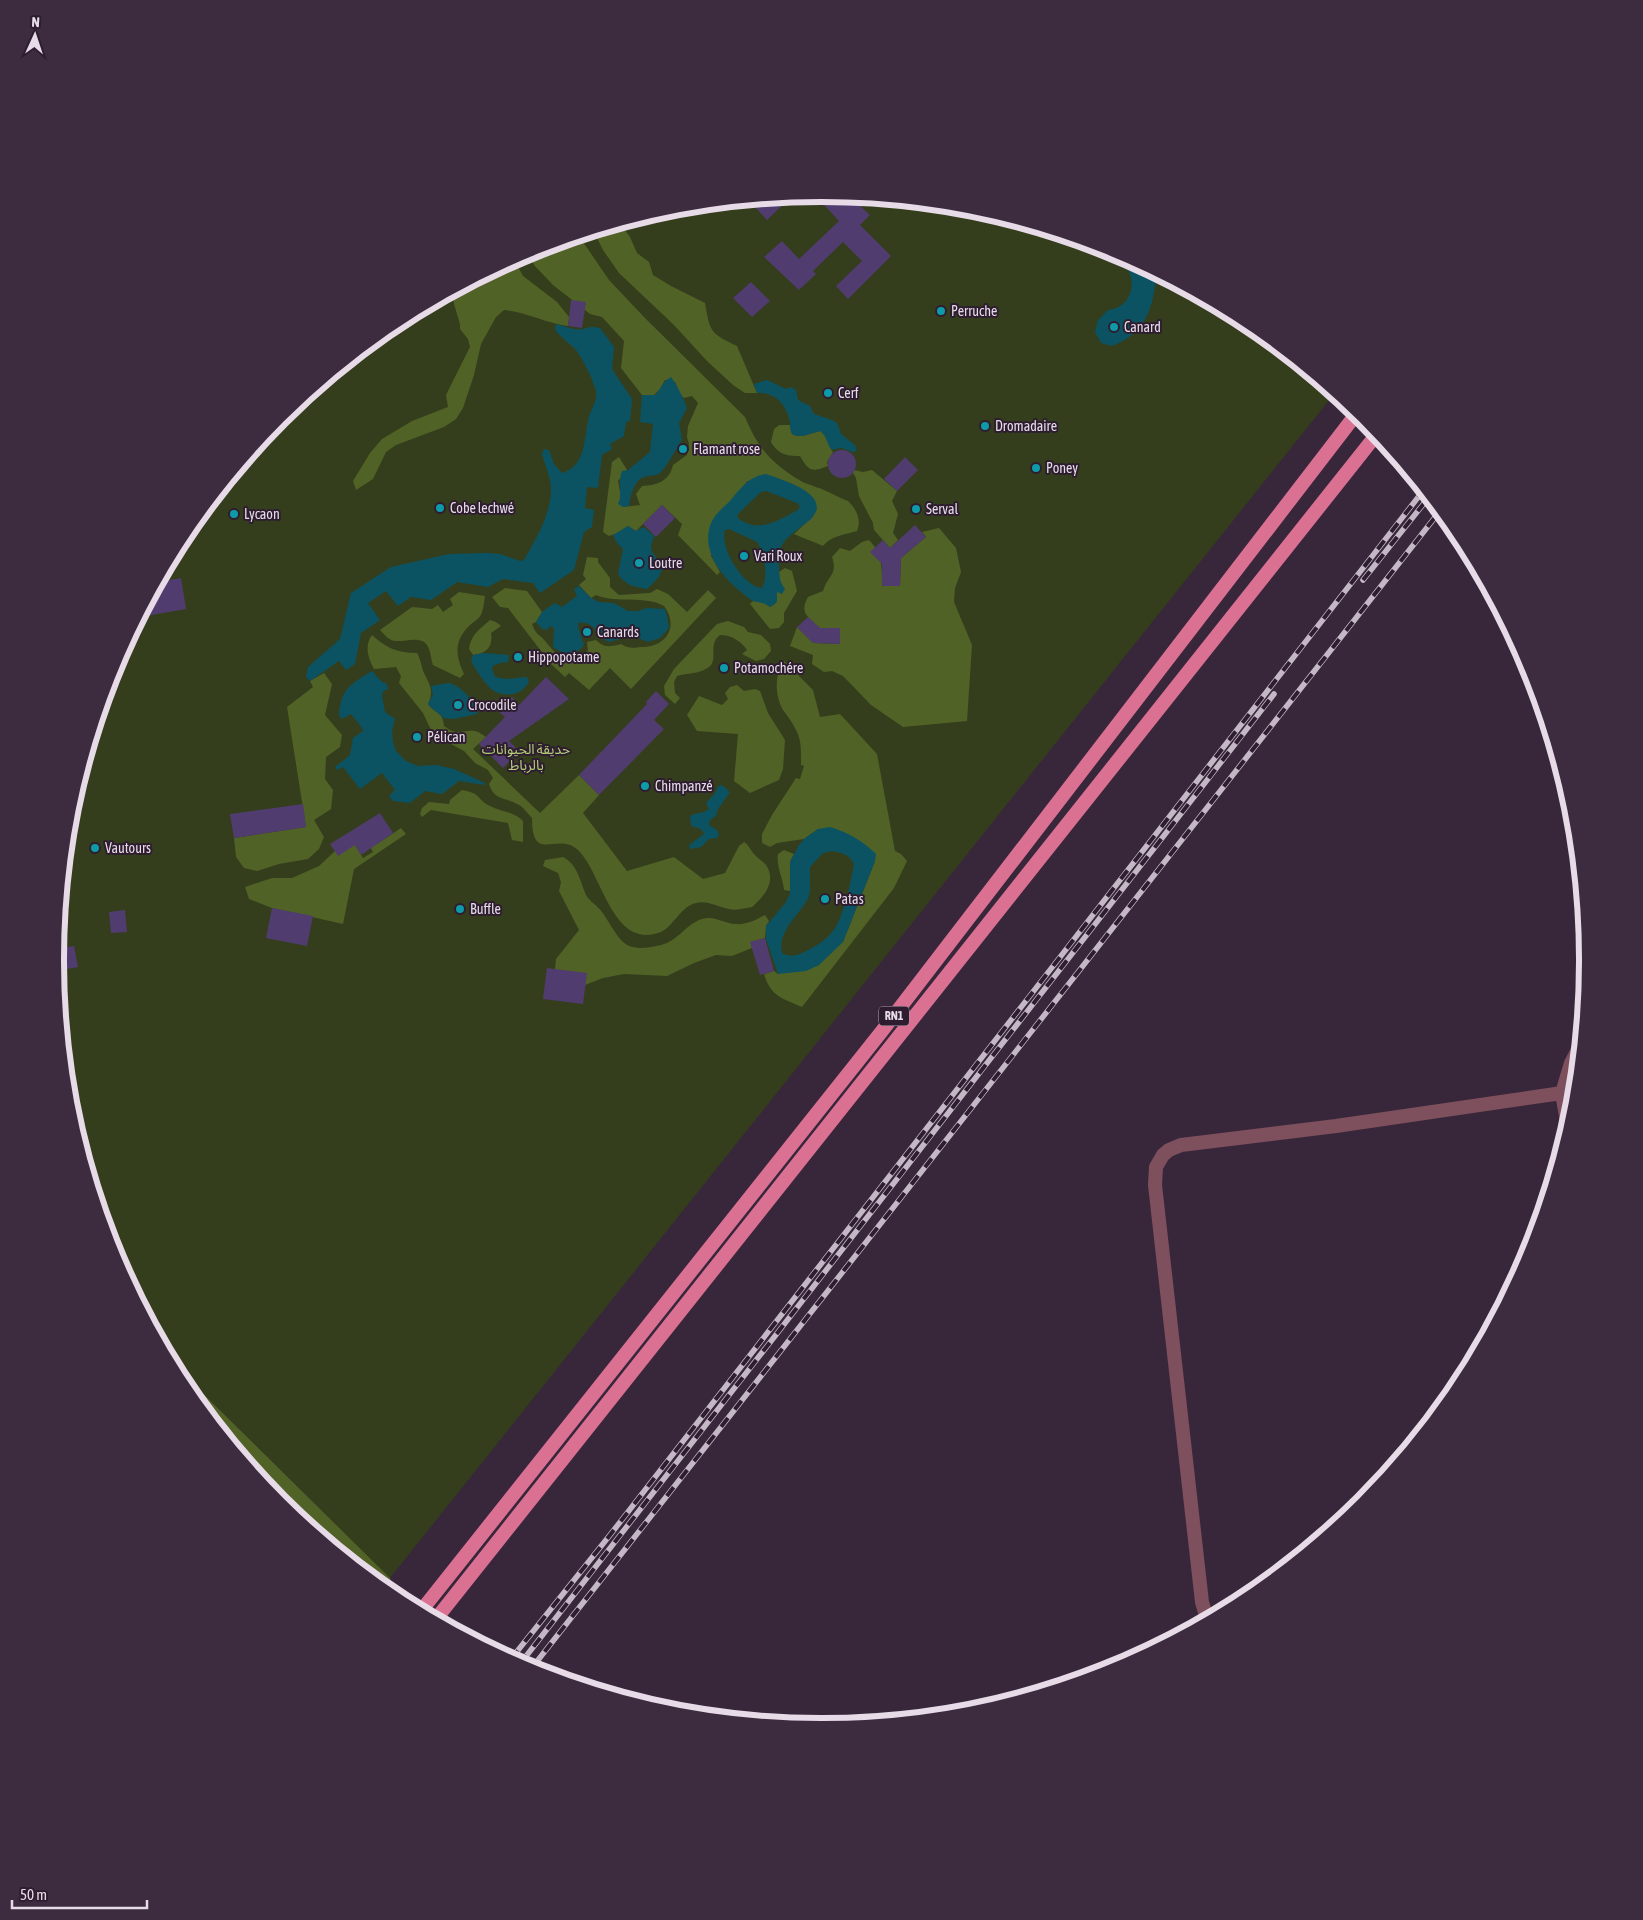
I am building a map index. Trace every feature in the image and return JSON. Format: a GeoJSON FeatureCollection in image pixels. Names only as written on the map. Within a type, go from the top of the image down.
{"type":"FeatureCollection","features":[{"type":"Feature","properties":{"kind":"highway","name":"RN1"},"geometry":{"type":"LineString","coordinates":[[426,1605],[882,1031],[1352,419]]}},
{"type":"Feature","properties":{"kind":"highway","name":"RN1"},"geometry":{"type":"LineString","coordinates":[[440,1614],[1372,439]]}},
{"type":"Feature","properties":{"kind":"street"},"geometry":{"type":"LineString","coordinates":[[1565,1109],[1562,1093],[1573,1059]]}},
{"type":"Feature","properties":{"kind":"street"},"geometry":{"type":"LineString","coordinates":[[1205,1613],[1202,1602],[1155,1185],[1156,1167],[1163,1155],[1175,1148],[1196,1142],[1336,1126],[1562,1093]]}},
{"type":"Feature","properties":{"kind":"green space","name":"حديقة الحيوانات بالرباط"},"geometry":{"type":"Polygon","coordinates":[[[822,202],[871,204],[969,217],[1018,228],[1065,242],[1157,280],[1242,330],[1283,359],[1330,399],[390,1578],[193,1384],[165,1339],[121,1250],[104,1204],[78,1108],[70,1059],[65,1010],[65,910],[78,812],[90,764],[104,716],[121,670],[142,625],[165,581],[191,539],[220,499],[252,460],[322,390],[360,359],[401,330],[443,304],[486,280],[578,242],[625,228],[723,209],[772,204],[822,202]]]}},
{"type":"Feature","properties":{"kind":"green space"},"geometry":{"type":"Polygon","coordinates":[[[623,228],[630,237],[637,253],[649,262],[653,275],[705,303],[710,326],[721,338],[737,346],[757,393],[745,393],[733,385],[707,361],[674,325],[619,273],[596,237],[623,228]]]}},
{"type":"Feature","properties":{"kind":"green space"},"geometry":{"type":"Polygon","coordinates":[[[582,241],[609,280],[745,417],[755,438],[781,468],[807,484],[848,501],[857,514],[859,522],[857,531],[835,537],[823,546],[798,536],[794,534],[812,517],[817,509],[747,481],[711,556],[720,572],[717,575],[678,535],[682,524],[662,505],[636,531],[628,526],[618,533],[609,536],[603,532],[612,462],[619,457],[627,470],[618,481],[623,507],[640,505],[636,494],[642,486],[662,482],[669,475],[673,465],[687,455],[689,444],[687,437],[688,426],[698,403],[692,396],[684,398],[680,394],[675,382],[665,380],[654,395],[642,395],[621,368],[624,341],[602,317],[590,314],[553,285],[532,260],[582,241]]]}},
{"type":"Feature","properties":{"kind":"green space"},"geometry":{"type":"Polygon","coordinates":[[[518,266],[523,276],[557,302],[569,317],[568,326],[504,310],[496,317],[481,344],[474,375],[463,408],[456,419],[444,427],[396,445],[386,452],[373,479],[356,490],[353,481],[370,453],[382,439],[412,421],[448,407],[446,395],[470,347],[468,339],[460,329],[453,298],[486,280],[518,266]]]}},
{"type":"Feature","properties":{"kind":"green space"},"geometry":{"type":"Polygon","coordinates":[[[779,425],[790,425],[792,434],[796,435],[803,436],[820,431],[823,433],[833,452],[827,462],[828,466],[814,470],[806,465],[800,456],[791,456],[780,452],[771,442],[774,429],[779,425]]]}},
{"type":"Feature","properties":{"kind":"green space"},"geometry":{"type":"Polygon","coordinates":[[[854,470],[863,472],[872,470],[897,491],[892,501],[898,514],[893,533],[898,540],[890,548],[874,530],[873,523],[859,496],[856,478],[853,473],[854,470]]]}},
{"type":"Feature","properties":{"kind":"green space"},"geometry":{"type":"Polygon","coordinates":[[[939,528],[956,548],[961,572],[955,588],[954,602],[972,645],[967,721],[903,727],[871,705],[843,676],[832,671],[824,672],[812,664],[813,655],[790,646],[797,627],[813,643],[840,644],[840,628],[820,628],[806,614],[804,607],[808,597],[823,591],[834,568],[832,557],[840,548],[850,551],[862,542],[869,540],[879,555],[882,586],[900,586],[901,558],[926,537],[922,532],[939,528]]]}},
{"type":"Feature","properties":{"kind":"green space"},"geometry":{"type":"Polygon","coordinates":[[[587,557],[598,558],[598,562],[610,578],[610,587],[619,595],[650,593],[657,589],[668,594],[687,612],[708,590],[716,598],[631,689],[610,668],[589,690],[569,673],[565,677],[551,664],[508,608],[500,607],[492,597],[505,588],[527,591],[542,612],[536,622],[532,624],[535,631],[556,653],[565,658],[575,658],[588,651],[587,642],[596,640],[605,646],[621,644],[632,648],[652,646],[664,639],[668,634],[670,621],[664,606],[649,601],[604,598],[596,595],[591,598],[579,585],[586,579],[583,575],[587,557]]]}},
{"type":"Feature","properties":{"kind":"green space"},"geometry":{"type":"Polygon","coordinates":[[[785,568],[792,571],[797,591],[784,613],[784,622],[779,628],[770,629],[750,604],[753,601],[763,602],[770,607],[776,603],[779,572],[785,568]]]}},
{"type":"Feature","properties":{"kind":"green space"},"geometry":{"type":"Polygon","coordinates":[[[459,592],[485,596],[481,614],[464,632],[458,643],[459,661],[464,674],[460,678],[433,665],[427,644],[419,640],[394,641],[380,630],[412,607],[432,609],[438,605],[443,612],[453,605],[450,599],[459,592]]]}},
{"type":"Feature","properties":{"kind":"green space"},"geometry":{"type":"Polygon","coordinates":[[[490,620],[501,626],[491,633],[490,646],[482,653],[473,655],[469,649],[472,639],[490,620]]]}},
{"type":"Feature","properties":{"kind":"green space"},"geometry":{"type":"Polygon","coordinates":[[[728,621],[744,627],[748,632],[761,635],[770,644],[771,651],[764,659],[756,661],[742,654],[747,650],[739,641],[732,637],[720,635],[714,643],[713,660],[709,667],[698,672],[677,676],[674,682],[675,693],[680,698],[675,704],[665,695],[664,686],[674,669],[717,624],[728,621]]]}},
{"type":"Feature","properties":{"kind":"green space"},"geometry":{"type":"Polygon","coordinates":[[[372,635],[393,649],[417,653],[431,688],[428,704],[440,715],[444,726],[456,732],[475,731],[486,737],[473,749],[540,813],[579,775],[599,795],[583,813],[627,871],[674,857],[703,879],[725,873],[739,846],[744,842],[766,865],[769,871],[770,883],[765,893],[752,907],[740,909],[732,910],[704,902],[690,905],[668,927],[658,933],[642,935],[629,930],[610,906],[578,850],[570,845],[541,844],[536,840],[533,832],[532,818],[519,805],[494,793],[489,784],[493,778],[488,770],[475,763],[464,751],[438,737],[431,730],[423,713],[399,683],[401,676],[396,667],[374,669],[368,652],[368,643],[372,635]]]}},
{"type":"Feature","properties":{"kind":"green space"},"geometry":{"type":"Polygon","coordinates":[[[784,661],[813,690],[820,717],[840,714],[877,754],[895,851],[901,854],[907,861],[894,888],[802,1007],[778,996],[770,988],[764,974],[774,971],[778,974],[843,942],[875,861],[818,829],[804,839],[777,843],[770,847],[762,843],[762,834],[772,815],[796,778],[800,779],[804,766],[801,765],[801,747],[798,734],[778,698],[777,679],[784,661]]]}},
{"type":"Feature","properties":{"kind":"green space"},"geometry":{"type":"Polygon","coordinates":[[[324,673],[332,684],[325,715],[342,735],[340,747],[326,757],[325,779],[333,790],[331,809],[314,820],[324,837],[319,849],[308,859],[279,864],[257,871],[244,868],[236,857],[234,838],[306,827],[287,707],[313,687],[310,681],[324,673]]]}},
{"type":"Feature","properties":{"kind":"green space"},"geometry":{"type":"Polygon","coordinates":[[[737,685],[744,691],[755,689],[760,691],[768,713],[785,740],[783,769],[779,780],[750,793],[734,781],[738,734],[697,731],[687,715],[699,696],[722,705],[728,699],[725,693],[730,687],[737,685]]]}},
{"type":"Feature","properties":{"kind":"green space"},"geometry":{"type":"Polygon","coordinates":[[[462,790],[473,793],[490,806],[511,813],[523,821],[523,842],[512,840],[508,823],[431,810],[422,817],[420,814],[422,808],[429,802],[449,804],[450,800],[462,790]]]}},
{"type":"Feature","properties":{"kind":"green space"},"geometry":{"type":"Polygon","coordinates":[[[401,828],[406,834],[354,869],[343,924],[272,908],[249,899],[245,887],[272,878],[292,878],[319,866],[335,851],[355,845],[363,858],[373,852],[367,841],[377,844],[401,828]]]}},
{"type":"Feature","properties":{"kind":"green space"},"geometry":{"type":"Polygon","coordinates":[[[784,850],[794,854],[790,862],[790,891],[784,890],[778,863],[778,854],[784,850]]]}},
{"type":"Feature","properties":{"kind":"green space"},"geometry":{"type":"Polygon","coordinates":[[[563,857],[572,864],[578,874],[587,897],[600,910],[618,937],[630,946],[648,948],[667,943],[696,921],[707,918],[732,924],[743,924],[765,915],[769,921],[766,926],[765,938],[751,942],[752,948],[732,956],[716,955],[667,976],[624,974],[603,978],[585,985],[555,969],[556,959],[579,930],[559,891],[561,882],[558,873],[543,866],[545,860],[563,857]]]}},
{"type":"Feature","properties":{"kind":"green space"},"geometry":{"type":"Polygon","coordinates":[[[193,1384],[390,1578],[391,1583],[360,1561],[322,1530],[286,1496],[252,1460],[193,1384]]]}},
{"type":"Feature","properties":{"kind":"water"},"geometry":{"type":"Polygon","coordinates":[[[1126,266],[1156,279],[1153,298],[1146,318],[1140,327],[1123,341],[1112,346],[1101,343],[1095,332],[1098,320],[1108,310],[1121,305],[1130,295],[1132,282],[1126,266]]]}},
{"type":"Feature","properties":{"kind":"water"},"geometry":{"type":"Polygon","coordinates":[[[556,324],[577,329],[600,328],[614,347],[612,369],[632,399],[630,421],[626,422],[624,436],[610,444],[612,449],[602,455],[598,488],[587,487],[585,508],[594,510],[592,527],[584,532],[574,570],[540,593],[533,583],[503,579],[488,587],[457,582],[431,600],[411,597],[398,606],[386,591],[368,603],[380,620],[361,633],[355,664],[346,670],[339,661],[310,681],[306,677],[308,667],[340,639],[351,593],[391,567],[449,554],[488,553],[500,554],[520,561],[524,560],[546,517],[550,498],[550,480],[542,454],[544,449],[549,450],[554,464],[562,473],[576,464],[583,450],[589,417],[596,398],[596,391],[583,360],[575,349],[555,330],[556,324]]]}},
{"type":"Feature","properties":{"kind":"water"},"geometry":{"type":"Polygon","coordinates":[[[671,377],[687,408],[679,423],[682,440],[660,473],[640,479],[632,491],[629,506],[623,507],[618,504],[622,471],[628,470],[650,452],[653,424],[640,422],[642,395],[655,395],[671,377]]]}},
{"type":"Feature","properties":{"kind":"water"},"geometry":{"type":"Polygon","coordinates":[[[767,380],[786,389],[791,387],[796,390],[798,400],[810,406],[814,414],[837,423],[841,434],[855,445],[857,451],[853,452],[841,448],[832,450],[820,431],[803,436],[792,434],[786,410],[779,400],[763,393],[757,393],[754,384],[767,380]]]}},
{"type":"Feature","properties":{"kind":"water"},"geometry":{"type":"Polygon","coordinates":[[[766,474],[793,484],[811,495],[816,502],[816,510],[811,519],[788,538],[781,548],[779,553],[780,576],[785,589],[782,594],[777,592],[777,602],[770,607],[764,603],[751,600],[726,578],[714,560],[708,541],[712,521],[716,515],[745,484],[760,475],[766,474]],[[766,491],[761,492],[737,517],[752,525],[760,525],[776,521],[798,510],[800,506],[797,503],[766,491]],[[729,529],[725,530],[724,538],[729,556],[734,565],[748,581],[762,588],[765,572],[764,558],[760,546],[757,542],[729,529]]]}},
{"type":"Feature","properties":{"kind":"water"},"geometry":{"type":"Polygon","coordinates":[[[628,526],[636,531],[644,527],[654,536],[651,546],[652,552],[663,566],[659,576],[647,589],[630,585],[618,574],[623,549],[613,535],[628,526]]]}},
{"type":"Feature","properties":{"kind":"water"},"geometry":{"type":"Polygon","coordinates":[[[579,586],[591,598],[599,602],[614,603],[628,611],[638,611],[647,608],[665,609],[669,628],[660,638],[648,642],[628,634],[620,639],[608,642],[592,626],[578,623],[584,645],[573,653],[562,652],[553,647],[554,628],[550,626],[547,630],[542,629],[536,622],[542,612],[555,603],[562,607],[577,596],[574,589],[579,586]]]}},
{"type":"Feature","properties":{"kind":"water"},"geometry":{"type":"Polygon","coordinates":[[[484,653],[509,655],[508,662],[493,666],[492,669],[495,677],[507,679],[526,677],[529,680],[524,688],[516,693],[501,694],[489,687],[471,661],[473,655],[484,653]]]}},
{"type":"Feature","properties":{"kind":"water"},"geometry":{"type":"Polygon","coordinates":[[[372,671],[381,681],[387,684],[388,689],[383,691],[382,696],[385,712],[395,719],[392,731],[396,751],[406,761],[418,766],[436,765],[454,769],[485,783],[485,785],[459,781],[442,794],[425,791],[410,803],[393,801],[389,796],[395,790],[382,773],[360,789],[343,767],[337,770],[335,767],[350,755],[353,738],[363,731],[351,714],[342,719],[339,716],[344,693],[358,680],[372,671]]]}},
{"type":"Feature","properties":{"kind":"water"},"geometry":{"type":"Polygon","coordinates":[[[448,683],[457,686],[469,697],[478,709],[477,714],[454,719],[443,718],[428,704],[433,694],[431,686],[448,683]]]}},
{"type":"Feature","properties":{"kind":"water"},"geometry":{"type":"Polygon","coordinates":[[[722,785],[730,792],[718,809],[716,816],[710,820],[709,825],[717,830],[719,835],[717,838],[709,839],[701,847],[690,849],[689,845],[704,834],[701,829],[691,826],[690,816],[709,809],[706,803],[715,793],[718,786],[722,785]]]}},
{"type":"Feature","properties":{"kind":"water"},"geometry":{"type":"Polygon","coordinates":[[[830,827],[843,831],[866,845],[876,854],[875,861],[843,942],[819,965],[806,971],[778,974],[766,939],[766,926],[786,902],[790,894],[790,862],[799,845],[818,829],[830,827]],[[832,851],[823,853],[810,867],[810,892],[808,899],[785,931],[781,945],[782,953],[795,955],[812,948],[830,935],[838,922],[847,897],[854,864],[842,853],[832,851]]]}},
{"type":"Feature","properties":{"kind":"building"},"geometry":{"type":"Polygon","coordinates":[[[821,202],[857,203],[870,215],[860,225],[891,256],[848,299],[836,286],[862,261],[843,242],[813,271],[816,274],[799,290],[764,257],[782,241],[799,259],[839,221],[821,202]]]}},
{"type":"Feature","properties":{"kind":"building"},"geometry":{"type":"Polygon","coordinates":[[[784,204],[767,220],[755,207],[756,206],[784,204]]]}},
{"type":"Feature","properties":{"kind":"building"},"geometry":{"type":"Polygon","coordinates":[[[751,282],[770,301],[752,317],[733,298],[751,282]]]}},
{"type":"Feature","properties":{"kind":"building"},"geometry":{"type":"Polygon","coordinates":[[[571,300],[586,302],[582,328],[568,326],[571,300]]]}},
{"type":"Feature","properties":{"kind":"building"},"geometry":{"type":"Polygon","coordinates":[[[842,450],[852,454],[856,464],[852,474],[842,478],[832,474],[828,464],[832,454],[842,450]]]}},
{"type":"Feature","properties":{"kind":"building"},"geometry":{"type":"Polygon","coordinates":[[[905,457],[918,470],[897,491],[884,479],[905,457]]]}},
{"type":"Feature","properties":{"kind":"building"},"geometry":{"type":"Polygon","coordinates":[[[662,505],[675,518],[656,537],[643,524],[662,505]]]}},
{"type":"Feature","properties":{"kind":"building"},"geometry":{"type":"Polygon","coordinates":[[[915,525],[926,537],[901,558],[900,586],[882,586],[882,564],[870,552],[883,540],[890,548],[915,525]]]}},
{"type":"Feature","properties":{"kind":"building"},"geometry":{"type":"Polygon","coordinates":[[[181,578],[186,609],[147,616],[165,581],[181,578]]]}},
{"type":"Feature","properties":{"kind":"building"},"geometry":{"type":"Polygon","coordinates":[[[808,617],[820,628],[840,628],[840,644],[813,643],[797,627],[808,617]]]}},
{"type":"Feature","properties":{"kind":"building"},"geometry":{"type":"Polygon","coordinates":[[[546,677],[569,699],[509,741],[519,751],[503,768],[479,744],[505,717],[498,711],[512,697],[519,705],[546,677]]]}},
{"type":"Feature","properties":{"kind":"building"},"geometry":{"type":"Polygon","coordinates":[[[656,691],[669,704],[654,720],[664,729],[599,795],[579,775],[647,704],[646,702],[656,691]]]}},
{"type":"Feature","properties":{"kind":"building"},"geometry":{"type":"Polygon","coordinates":[[[303,804],[306,827],[234,838],[230,814],[303,804]]]}},
{"type":"Feature","properties":{"kind":"building"},"geometry":{"type":"Polygon","coordinates":[[[380,813],[393,833],[361,855],[355,845],[338,856],[330,844],[380,813]]]}},
{"type":"Feature","properties":{"kind":"building"},"geometry":{"type":"Polygon","coordinates":[[[272,908],[313,916],[307,946],[266,938],[272,908]]]}},
{"type":"Feature","properties":{"kind":"building"},"geometry":{"type":"Polygon","coordinates":[[[125,910],[127,932],[111,933],[109,912],[125,910]]]}},
{"type":"Feature","properties":{"kind":"building"},"geometry":{"type":"Polygon","coordinates":[[[765,938],[774,971],[760,975],[750,942],[765,938]]]}},
{"type":"Feature","properties":{"kind":"building"},"geometry":{"type":"Polygon","coordinates":[[[74,946],[78,967],[64,970],[64,948],[74,946]]]}},
{"type":"Feature","properties":{"kind":"building"},"geometry":{"type":"Polygon","coordinates":[[[547,968],[587,973],[583,1004],[543,999],[547,968]]]}},
{"type":"Feature","properties":{"kind":"railway"},"geometry":{"type":"LineString","coordinates":[[516,1653],[610,1535],[1420,495]]}},
{"type":"Feature","properties":{"kind":"railway"},"geometry":{"type":"LineString","coordinates":[[1363,580],[1425,502]]}},
{"type":"Feature","properties":{"kind":"railway"},"geometry":{"type":"LineString","coordinates":[[537,1662],[1436,516]]}},
{"type":"Feature","properties":{"kind":"railway"},"geometry":{"type":"LineString","coordinates":[[525,1657],[1274,694]]}},
{"type":"Feature","properties":{"kind":"place","name":"Perruche"},"geometry":{"type":"Point","coordinates":[941,311]}},
{"type":"Feature","properties":{"kind":"place","name":"Canard"},"geometry":{"type":"Point","coordinates":[1114,327]}},
{"type":"Feature","properties":{"kind":"place","name":"Cerf"},"geometry":{"type":"Point","coordinates":[828,393]}},
{"type":"Feature","properties":{"kind":"place","name":"Dromadaire"},"geometry":{"type":"Point","coordinates":[985,426]}},
{"type":"Feature","properties":{"kind":"place","name":"Flamant rose"},"geometry":{"type":"Point","coordinates":[683,449]}},
{"type":"Feature","properties":{"kind":"place","name":"Poney"},"geometry":{"type":"Point","coordinates":[1036,468]}},
{"type":"Feature","properties":{"kind":"place","name":"Cobe lechwé"},"geometry":{"type":"Point","coordinates":[440,508]}},
{"type":"Feature","properties":{"kind":"place","name":"Serval"},"geometry":{"type":"Point","coordinates":[916,509]}},
{"type":"Feature","properties":{"kind":"place","name":"Lycaon"},"geometry":{"type":"Point","coordinates":[234,514]}},
{"type":"Feature","properties":{"kind":"place","name":"Vari Roux"},"geometry":{"type":"Point","coordinates":[744,556]}},
{"type":"Feature","properties":{"kind":"place","name":"Loutre"},"geometry":{"type":"Point","coordinates":[639,563]}},
{"type":"Feature","properties":{"kind":"place","name":"Canards"},"geometry":{"type":"Point","coordinates":[587,632]}},
{"type":"Feature","properties":{"kind":"place","name":"Hippopotame"},"geometry":{"type":"Point","coordinates":[518,657]}},
{"type":"Feature","properties":{"kind":"place","name":"Potamochére"},"geometry":{"type":"Point","coordinates":[724,668]}},
{"type":"Feature","properties":{"kind":"place","name":"Crocodile"},"geometry":{"type":"Point","coordinates":[458,705]}},
{"type":"Feature","properties":{"kind":"place","name":"Pélican"},"geometry":{"type":"Point","coordinates":[417,737]}},
{"type":"Feature","properties":{"kind":"place","name":"Chimpanzé"},"geometry":{"type":"Point","coordinates":[645,786]}},
{"type":"Feature","properties":{"kind":"place","name":"Vautours"},"geometry":{"type":"Point","coordinates":[95,848]}},
{"type":"Feature","properties":{"kind":"place","name":"Patas"},"geometry":{"type":"Point","coordinates":[825,899]}},
{"type":"Feature","properties":{"kind":"place","name":"Buffle"},"geometry":{"type":"Point","coordinates":[460,909]}}]}
